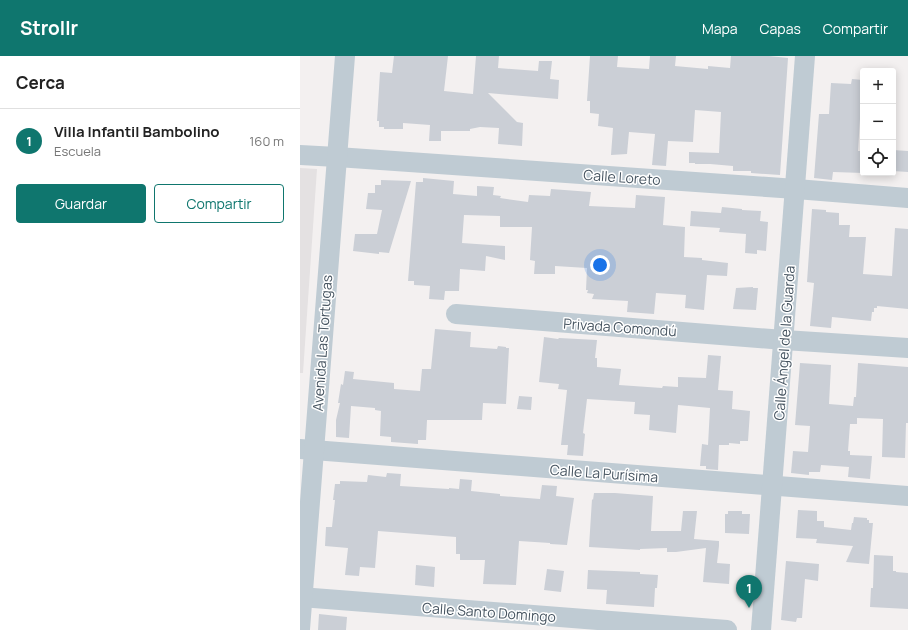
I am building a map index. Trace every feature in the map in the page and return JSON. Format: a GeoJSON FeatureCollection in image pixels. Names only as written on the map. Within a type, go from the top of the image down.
{"type":"FeatureCollection","features":[{"type":"Feature","properties":{"kind":"street","name":"Avenida Las Tortugas"},"geometry":{"type":"LineString","coordinates":[[300,629],[307,450],[337,157],[345,56]]}},
{"type":"Feature","properties":{"kind":"street","name":"Calle Ángel de la Guarda"},"geometry":{"type":"LineString","coordinates":[[761,630],[805,56]]}},
{"type":"Feature","properties":{"kind":"street","name":"Calle Loreto"},"geometry":{"type":"LineString","coordinates":[[300,155],[908,198]]}},
{"type":"Feature","properties":{"kind":"street","name":"Privada Comondú"},"geometry":{"type":"LineString","coordinates":[[456,314],[784,340],[908,348]]}},
{"type":"Feature","properties":{"kind":"street","name":"Calle La Purísima"},"geometry":{"type":"LineString","coordinates":[[307,450],[908,496]]}},
{"type":"Feature","properties":{"kind":"street","name":"Calle Santo Domingo"},"geometry":{"type":"LineString","coordinates":[[301,597],[727,630]]}},
{"type":"Feature","properties":{"kind":"shaded area"},"geometry":{"type":"Polygon","coordinates":[[[300,168],[317,169],[303,373],[300,373],[300,168]]]}},
{"type":"Feature","properties":{"kind":"building"},"geometry":{"type":"Polygon","coordinates":[[[394,56],[448,56],[444,91],[473,94],[476,56],[499,56],[498,68],[538,71],[539,61],[552,61],[550,79],[559,80],[558,99],[488,93],[517,122],[523,123],[522,146],[498,144],[499,128],[480,127],[470,129],[470,131],[441,131],[441,141],[429,141],[430,125],[403,123],[403,129],[384,129],[384,127],[379,127],[379,121],[377,121],[380,72],[392,73],[394,56]]]}},
{"type":"Feature","properties":{"kind":"building"},"geometry":{"type":"Polygon","coordinates":[[[590,56],[618,56],[617,67],[649,69],[650,56],[676,56],[675,66],[708,69],[708,66],[730,68],[731,56],[769,56],[788,58],[780,175],[751,173],[751,171],[733,171],[733,166],[689,163],[689,152],[719,153],[721,112],[695,110],[693,142],[668,141],[666,166],[652,165],[655,134],[629,132],[627,154],[611,155],[613,128],[598,126],[599,114],[590,113],[590,101],[587,101],[590,56]]]}},
{"type":"Feature","properties":{"kind":"building"},"geometry":{"type":"Polygon","coordinates":[[[852,79],[860,80],[858,151],[860,151],[860,173],[833,172],[832,180],[814,178],[819,114],[829,114],[831,83],[851,84],[852,79]]]}},
{"type":"Feature","properties":{"kind":"building"},"geometry":{"type":"Polygon","coordinates":[[[896,150],[908,151],[908,172],[896,171],[896,150]]]}},
{"type":"Feature","properties":{"kind":"building"},"geometry":{"type":"Polygon","coordinates":[[[423,178],[454,181],[453,194],[477,196],[477,186],[494,187],[493,195],[501,196],[500,198],[528,202],[529,195],[550,196],[551,189],[591,192],[589,206],[635,208],[636,195],[665,197],[663,225],[685,227],[684,257],[702,258],[702,260],[728,263],[727,276],[707,275],[704,310],[685,308],[686,295],[656,293],[654,314],[627,312],[628,301],[592,299],[594,294],[587,293],[588,290],[586,290],[587,268],[555,266],[555,274],[534,274],[535,261],[530,260],[532,227],[500,227],[500,216],[464,215],[462,243],[505,246],[505,260],[486,256],[485,271],[460,269],[459,291],[445,291],[444,300],[429,299],[430,286],[414,285],[414,281],[408,281],[416,182],[423,182],[423,178]]]}},
{"type":"Feature","properties":{"kind":"building"},"geometry":{"type":"Polygon","coordinates":[[[381,180],[411,181],[389,253],[379,252],[379,254],[353,251],[355,234],[377,234],[382,210],[366,209],[368,193],[375,193],[375,185],[381,185],[381,180]]]}},
{"type":"Feature","properties":{"kind":"building"},"geometry":{"type":"Polygon","coordinates":[[[722,207],[761,211],[760,221],[768,222],[766,251],[757,250],[757,254],[745,253],[746,234],[719,232],[720,228],[690,226],[691,211],[721,213],[722,207]]]}},
{"type":"Feature","properties":{"kind":"building"},"geometry":{"type":"Polygon","coordinates":[[[812,209],[839,213],[839,225],[850,225],[849,237],[866,237],[863,274],[892,276],[895,228],[908,229],[908,309],[877,306],[877,308],[874,308],[874,312],[872,312],[871,321],[832,317],[831,328],[810,326],[814,283],[807,282],[812,209]]]}},
{"type":"Feature","properties":{"kind":"building"},"geometry":{"type":"Polygon","coordinates":[[[736,288],[758,288],[756,310],[733,309],[736,288]]]}},
{"type":"Feature","properties":{"kind":"building"},"geometry":{"type":"Polygon","coordinates":[[[435,329],[471,332],[470,347],[497,349],[498,346],[509,348],[506,404],[483,403],[482,420],[427,420],[426,440],[418,440],[418,444],[391,442],[391,437],[380,436],[381,411],[375,410],[375,408],[351,406],[349,438],[336,437],[336,420],[340,403],[338,403],[345,371],[354,372],[353,379],[394,383],[394,389],[420,391],[422,369],[431,369],[435,329]]]}},
{"type":"Feature","properties":{"kind":"building"},"geometry":{"type":"Polygon","coordinates":[[[544,337],[558,339],[597,340],[595,358],[597,358],[597,367],[621,369],[619,385],[662,388],[663,386],[678,387],[678,377],[706,378],[708,355],[721,356],[718,390],[733,391],[732,409],[750,411],[748,441],[740,441],[740,444],[729,443],[729,445],[719,445],[718,470],[706,469],[706,466],[700,466],[702,444],[708,445],[710,408],[678,405],[676,433],[649,430],[650,415],[634,414],[635,402],[587,399],[583,433],[585,434],[583,456],[567,455],[568,445],[561,445],[567,390],[558,389],[559,384],[539,382],[544,337]]]}},
{"type":"Feature","properties":{"kind":"building"},"geometry":{"type":"Polygon","coordinates":[[[800,363],[831,365],[829,404],[853,406],[854,397],[856,397],[858,363],[908,367],[908,423],[906,423],[905,458],[882,457],[883,419],[857,418],[857,424],[850,424],[848,451],[850,451],[850,455],[872,456],[870,479],[848,477],[849,467],[821,465],[820,472],[809,472],[809,475],[791,473],[793,451],[808,452],[810,426],[795,425],[800,363]]]}},
{"type":"Feature","properties":{"kind":"building"},"geometry":{"type":"Polygon","coordinates":[[[519,396],[532,397],[531,410],[517,409],[519,396]]]}},
{"type":"Feature","properties":{"kind":"building"},"geometry":{"type":"Polygon","coordinates":[[[387,473],[401,474],[400,486],[459,489],[460,479],[472,480],[471,491],[500,494],[500,496],[540,499],[542,485],[557,486],[556,496],[574,498],[567,545],[519,541],[516,585],[483,584],[485,560],[460,560],[460,554],[456,554],[456,537],[378,531],[375,568],[360,567],[359,576],[345,575],[348,548],[325,546],[326,527],[332,527],[335,484],[340,484],[340,481],[367,482],[368,475],[386,477],[387,473]]]}},
{"type":"Feature","properties":{"kind":"building"},"geometry":{"type":"Polygon","coordinates":[[[594,493],[653,496],[651,531],[681,531],[683,511],[697,511],[694,539],[719,541],[717,563],[730,564],[729,584],[703,582],[706,548],[667,552],[667,548],[640,550],[589,547],[592,499],[593,500],[594,493]]]}},
{"type":"Feature","properties":{"kind":"building"},"geometry":{"type":"Polygon","coordinates":[[[798,510],[817,511],[817,521],[824,521],[824,527],[851,530],[854,517],[867,518],[869,523],[873,523],[869,564],[846,562],[853,546],[816,543],[817,539],[796,538],[798,510]]]}},
{"type":"Feature","properties":{"kind":"building"},"geometry":{"type":"Polygon","coordinates":[[[728,511],[742,511],[742,514],[750,514],[749,534],[725,533],[725,514],[728,514],[728,511]]]}},
{"type":"Feature","properties":{"kind":"building"},"geometry":{"type":"Polygon","coordinates":[[[874,555],[893,556],[893,571],[908,573],[908,609],[870,607],[871,588],[873,588],[874,555]]]}},
{"type":"Feature","properties":{"kind":"building"},"geometry":{"type":"Polygon","coordinates":[[[786,561],[819,564],[818,581],[805,579],[802,618],[797,618],[796,622],[781,620],[786,561]]]}},
{"type":"Feature","properties":{"kind":"building"},"geometry":{"type":"Polygon","coordinates":[[[416,565],[435,567],[434,587],[415,585],[416,565]]]}},
{"type":"Feature","properties":{"kind":"building"},"geometry":{"type":"Polygon","coordinates":[[[547,569],[564,571],[561,592],[544,590],[547,569]]]}},
{"type":"Feature","properties":{"kind":"building"},"geometry":{"type":"Polygon","coordinates":[[[588,570],[640,572],[640,574],[658,575],[657,588],[655,588],[654,607],[606,604],[607,590],[587,589],[588,570]]]}},
{"type":"Feature","properties":{"kind":"building"},"geometry":{"type":"Polygon","coordinates":[[[319,614],[347,617],[346,630],[318,630],[319,614]]]}},
{"type":"Feature","properties":{"kind":"place","name":"Villa Infantil Bambolino"},"geometry":{"type":"Point","coordinates":[749,608]}}]}
